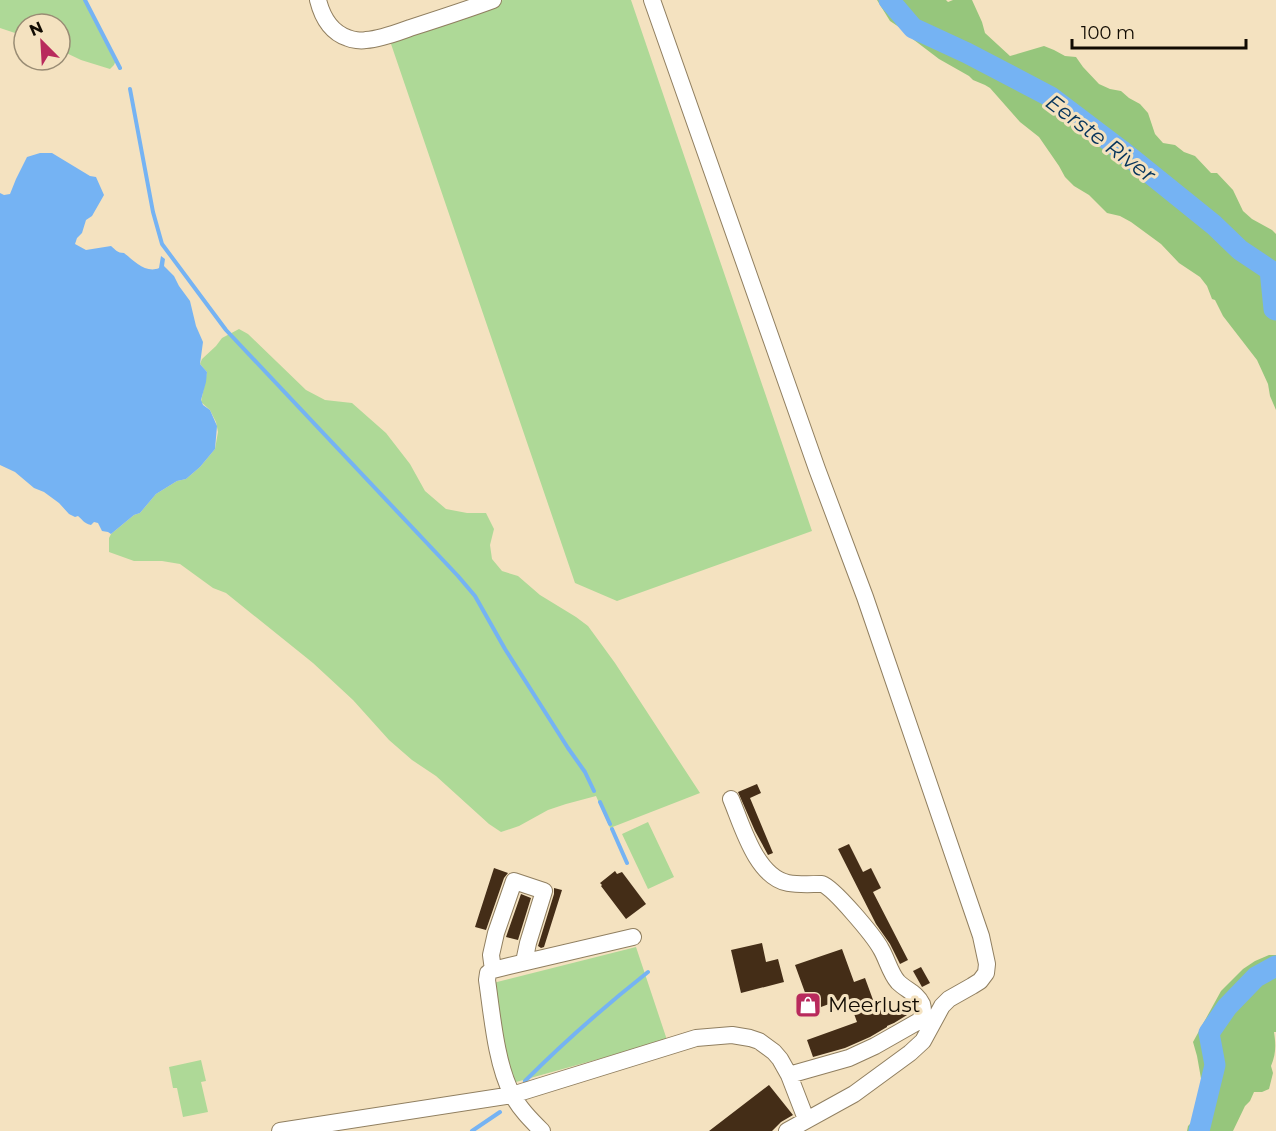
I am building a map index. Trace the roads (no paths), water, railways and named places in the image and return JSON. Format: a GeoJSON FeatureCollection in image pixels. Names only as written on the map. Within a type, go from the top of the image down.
{"type":"FeatureCollection","features":[{"type":"Feature","properties":{"kind":"street"},"geometry":{"type":"LineString","coordinates":[[318,0],[321,12],[335,31],[347,38],[365,40],[392,34],[493,0]]}},
{"type":"Feature","properties":{"kind":"street"},"geometry":{"type":"LineString","coordinates":[[652,0],[809,447],[865,597],[981,936],[987,964],[986,973],[980,981],[949,999],[942,1006],[923,1041],[910,1053],[854,1094],[787,1131]]}},
{"type":"Feature","properties":{"kind":"street"},"geometry":{"type":"LineString","coordinates":[[731,799],[755,855],[768,873],[786,883],[826,886],[876,941],[898,982],[921,1002],[924,1012],[919,1021],[849,1058],[789,1075]]}},
{"type":"Feature","properties":{"kind":"street"},"geometry":{"type":"LineString","coordinates":[[493,970],[491,955],[496,933],[514,881],[544,891],[528,943],[525,962]]}},
{"type":"Feature","properties":{"kind":"street"},"geometry":{"type":"LineString","coordinates":[[542,1131],[512,1095],[502,1070],[493,1022],[488,973],[525,962],[633,938]]}},
{"type":"Feature","properties":{"kind":"street"},"geometry":{"type":"LineString","coordinates":[[280,1131],[512,1095],[696,1038],[732,1035],[750,1038],[766,1046],[780,1059],[789,1075],[806,1119]]}},
{"type":"Feature","properties":{"kind":"water"},"geometry":{"type":"Polygon","coordinates":[[[40,153],[52,153],[90,176],[96,177],[104,195],[92,216],[86,220],[75,244],[86,250],[111,246],[149,269],[159,268],[161,256],[165,259],[164,266],[174,276],[190,301],[196,326],[203,342],[200,364],[207,372],[201,400],[203,405],[210,410],[217,426],[215,449],[186,479],[177,481],[156,494],[140,513],[134,515],[111,534],[102,531],[98,523],[94,522],[91,525],[78,516],[69,514],[44,492],[34,488],[15,472],[0,465],[0,193],[10,194],[27,157],[40,153]]]}},
{"type":"Feature","properties":{"kind":"waterway"},"geometry":{"type":"LineString","coordinates":[[85,0],[120,68]]}},
{"type":"Feature","properties":{"kind":"waterway","name":"Eerste River"},"geometry":{"type":"LineString","coordinates":[[889,0],[913,28],[1051,97],[1121,150],[1214,225],[1240,250],[1270,270],[1274,309],[1276,310]]}},
{"type":"Feature","properties":{"kind":"waterway"},"geometry":{"type":"LineString","coordinates":[[130,89],[153,212],[162,244],[226,330],[475,596],[505,649],[585,772],[594,791]]}},
{"type":"Feature","properties":{"kind":"waterway"},"geometry":{"type":"LineString","coordinates":[[600,802],[610,824]]}},
{"type":"Feature","properties":{"kind":"waterway"},"geometry":{"type":"LineString","coordinates":[[612,829],[627,863]]}},
{"type":"Feature","properties":{"kind":"waterway","name":"Eerste River"},"geometry":{"type":"LineString","coordinates":[[1199,1131],[1215,1065],[1209,1033],[1227,1007],[1256,977],[1276,966]]}},
{"type":"Feature","properties":{"kind":"waterway"},"geometry":{"type":"LineString","coordinates":[[525,1081],[585,1025],[648,972]]}},
{"type":"Feature","properties":{"kind":"waterway"},"geometry":{"type":"LineString","coordinates":[[472,1131],[500,1112]]}},
{"type":"Feature","properties":{"kind":"place","name":"Meerlust"},"geometry":{"type":"Point","coordinates":[808,1005]}}]}
